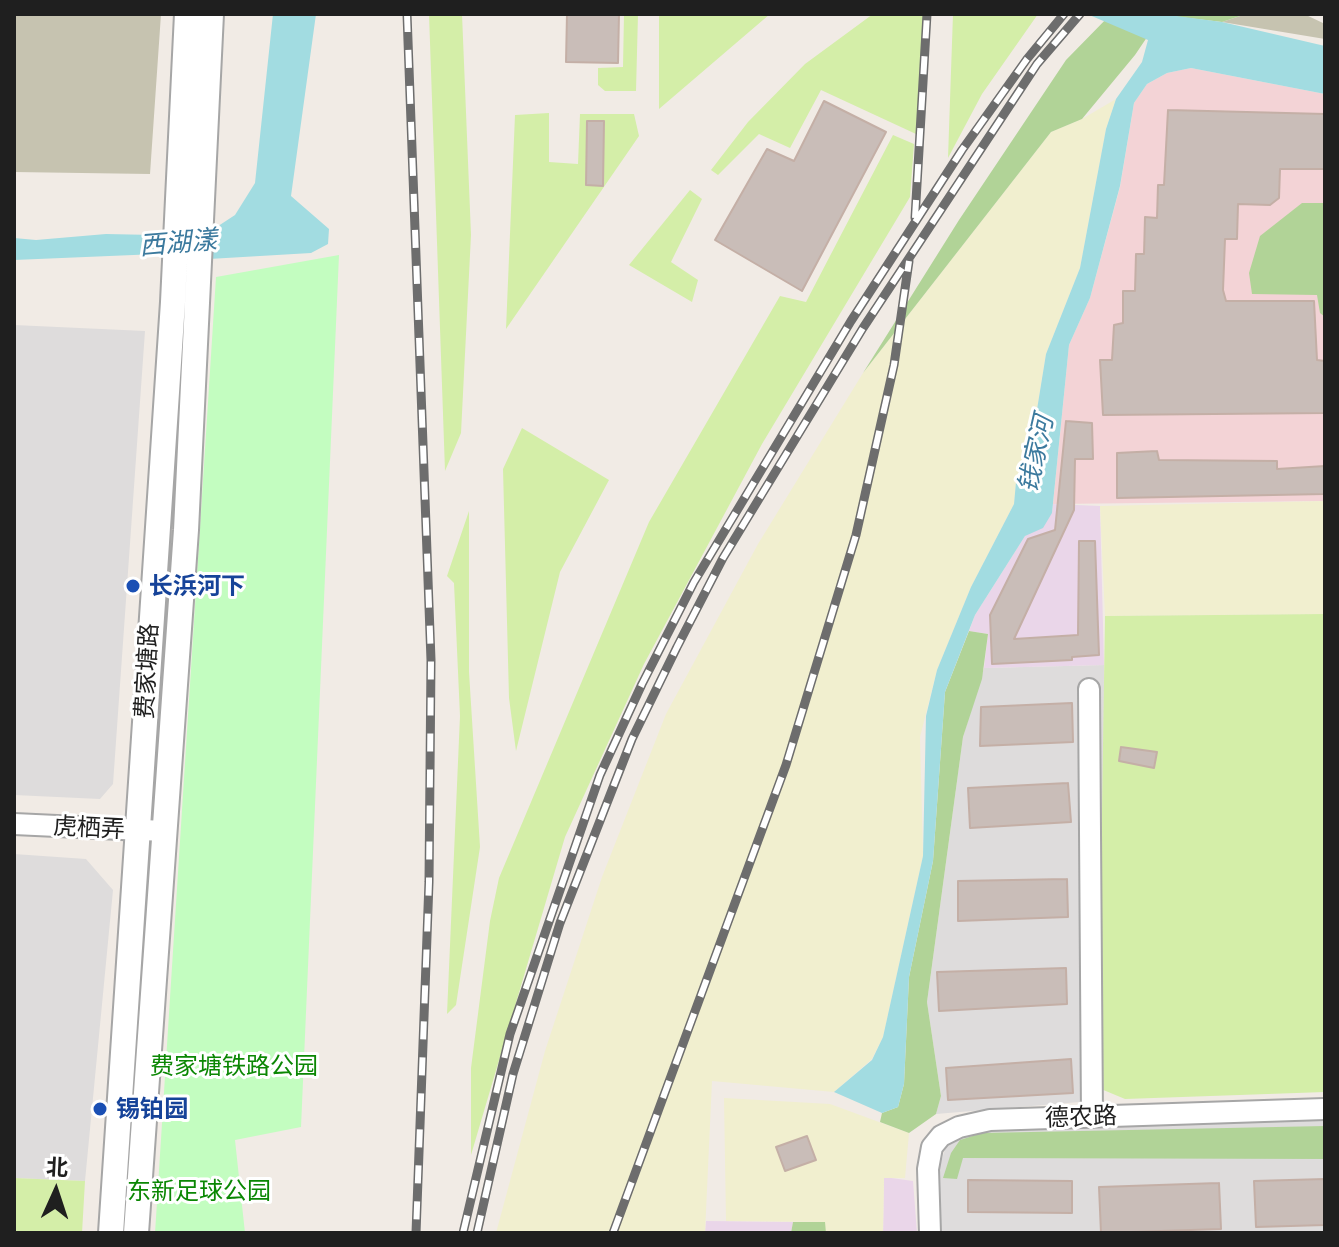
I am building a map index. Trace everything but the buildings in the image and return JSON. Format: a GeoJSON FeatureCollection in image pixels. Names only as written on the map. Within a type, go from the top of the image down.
{"type":"FeatureCollection","features":[{"type":"Feature","properties":{"kind":"street","name":"费家塘路"},"geometry":{"type":"LineString","coordinates":[[187,14],[191,187]]}},
{"type":"Feature","properties":{"kind":"street","name":"费家塘路"},"geometry":{"type":"LineString","coordinates":[[111,1233],[137,830],[185,302],[191,187],[211,14]]}},
{"type":"Feature","properties":{"kind":"street","name":"费家塘路"},"geometry":{"type":"LineString","coordinates":[[136,1233],[186,530],[185,302]]}},
{"type":"Feature","properties":{"kind":"street"},"geometry":{"type":"LineString","coordinates":[[1089,689],[1092,1117]]}},
{"type":"Feature","properties":{"kind":"street","name":"虎栖弄"},"geometry":{"type":"LineString","coordinates":[[14,824],[164,831]]}},
{"type":"Feature","properties":{"kind":"street","name":"德农路"},"geometry":{"type":"LineString","coordinates":[[930,1233],[928,1169],[932,1147],[941,1136],[959,1127],[990,1120],[1325,1109]]}},
{"type":"Feature","properties":{"kind":"shaded area"},"geometry":{"type":"Polygon","coordinates":[[[14,14],[161,14],[150,174],[14,172],[14,14]]]}},
{"type":"Feature","properties":{"kind":"shaded area"},"geometry":{"type":"Polygon","coordinates":[[[1246,14],[1304,14],[1325,24],[1325,39],[1222,22],[1246,14]]]}},
{"type":"Feature","properties":{"kind":"shaded area"},"geometry":{"type":"Polygon","coordinates":[[[1191,68],[1325,94],[1325,501],[1053,504],[1069,345],[1090,298],[1120,187],[1134,103],[1147,84],[1167,73],[1191,68]]]}},
{"type":"Feature","properties":{"kind":"shaded area"},"geometry":{"type":"Polygon","coordinates":[[[1116,99],[1106,129],[1080,268],[1046,354],[1034,428],[1016,482],[1014,504],[971,587],[937,670],[920,737],[923,856],[883,1037],[872,1059],[834,1092],[712,1081],[705,1233],[496,1233],[545,1051],[602,877],[666,714],[758,544],[863,373],[1051,132],[1082,119],[1116,99]]]}},
{"type":"Feature","properties":{"kind":"shaded area"},"geometry":{"type":"Polygon","coordinates":[[[14,325],[145,331],[113,784],[100,799],[14,795],[14,325]]]}},
{"type":"Feature","properties":{"kind":"shaded area"},"geometry":{"type":"Polygon","coordinates":[[[1325,501],[1325,614],[1105,616],[1100,506],[1325,501]]]}},
{"type":"Feature","properties":{"kind":"shaded area"},"geometry":{"type":"Polygon","coordinates":[[[1053,504],[1100,506],[1104,665],[984,668],[988,634],[969,631],[975,615],[1025,536],[1052,513],[1053,504]]]}},
{"type":"Feature","properties":{"kind":"shaded area"},"geometry":{"type":"Polygon","coordinates":[[[1104,665],[1103,1100],[936,1114],[941,1096],[927,1002],[963,737],[984,668],[1104,665]]]}},
{"type":"Feature","properties":{"kind":"shaded area"},"geometry":{"type":"Polygon","coordinates":[[[14,854],[86,859],[113,890],[85,1181],[14,1178],[14,854]]]}},
{"type":"Feature","properties":{"kind":"shaded area"},"geometry":{"type":"Polygon","coordinates":[[[724,1098],[830,1104],[909,1133],[905,1178],[884,1178],[883,1233],[826,1233],[824,1222],[726,1221],[724,1098]]]}},
{"type":"Feature","properties":{"kind":"shaded area"},"geometry":{"type":"Polygon","coordinates":[[[1325,1117],[1325,1233],[941,1233],[939,1169],[946,1146],[953,1137],[987,1127],[1325,1117]]]}},
{"type":"Feature","properties":{"kind":"shaded area"},"geometry":{"type":"Polygon","coordinates":[[[884,1177],[913,1181],[917,1233],[883,1233],[884,1177]]]}},
{"type":"Feature","properties":{"kind":"shaded area"},"geometry":{"type":"Polygon","coordinates":[[[706,1221],[793,1222],[791,1233],[705,1233],[706,1221]]]}},
{"type":"Feature","properties":{"kind":"green space"},"geometry":{"type":"Polygon","coordinates":[[[429,14],[462,14],[471,235],[461,433],[445,471],[429,14]]]}},
{"type":"Feature","properties":{"kind":"green space"},"geometry":{"type":"Polygon","coordinates":[[[624,14],[638,14],[636,91],[605,91],[598,85],[598,68],[623,67],[624,14]]]}},
{"type":"Feature","properties":{"kind":"green space"},"geometry":{"type":"Polygon","coordinates":[[[659,14],[770,14],[659,109],[659,14]]]}},
{"type":"Feature","properties":{"kind":"green space"},"geometry":{"type":"Polygon","coordinates":[[[873,14],[926,14],[916,134],[821,90],[790,148],[759,134],[718,175],[711,170],[748,122],[805,64],[873,14]]]}},
{"type":"Feature","properties":{"kind":"green space"},"geometry":{"type":"Polygon","coordinates":[[[953,14],[1038,14],[982,94],[948,158],[953,14]]]}},
{"type":"Feature","properties":{"kind":"green space"},"geometry":{"type":"Polygon","coordinates":[[[1111,14],[1246,14],[1222,22],[1162,15],[1135,55],[1082,119],[1051,132],[863,373],[959,220],[1066,60],[1111,14]]]}},
{"type":"Feature","properties":{"kind":"green space"},"geometry":{"type":"Polygon","coordinates":[[[549,113],[549,162],[578,164],[580,114],[634,114],[639,136],[506,329],[515,115],[549,113]]]}},
{"type":"Feature","properties":{"kind":"green space"},"geometry":{"type":"Polygon","coordinates":[[[893,135],[914,144],[910,197],[762,444],[644,664],[565,837],[471,1155],[471,1068],[490,921],[499,878],[649,522],[780,296],[806,302],[893,135]]]}},
{"type":"Feature","properties":{"kind":"green space"},"geometry":{"type":"Polygon","coordinates":[[[690,190],[702,199],[671,262],[698,280],[692,302],[629,265],[690,190]]]}},
{"type":"Feature","properties":{"kind":"green space"},"geometry":{"type":"Polygon","coordinates":[[[1302,203],[1325,203],[1325,317],[1320,313],[1317,295],[1252,294],[1249,273],[1260,236],[1302,203]]]}},
{"type":"Feature","properties":{"kind":"green space","name":"费家塘铁路公园"},"geometry":{"type":"Polygon","coordinates":[[[339,255],[301,1127],[235,1140],[245,1233],[155,1233],[216,277],[339,255]]]}},
{"type":"Feature","properties":{"kind":"green space"},"geometry":{"type":"Polygon","coordinates":[[[522,428],[609,480],[560,572],[516,751],[509,698],[503,469],[522,428]]]}},
{"type":"Feature","properties":{"kind":"green space"},"geometry":{"type":"Polygon","coordinates":[[[469,511],[469,672],[480,847],[456,1005],[447,1014],[460,716],[454,583],[447,576],[469,511]]]}},
{"type":"Feature","properties":{"kind":"green space"},"geometry":{"type":"Polygon","coordinates":[[[1325,614],[1325,1092],[1125,1099],[1101,1089],[1098,1072],[1105,616],[1325,614]]]}},
{"type":"Feature","properties":{"kind":"green space"},"geometry":{"type":"Polygon","coordinates":[[[969,631],[988,634],[982,679],[963,737],[927,1002],[941,1096],[936,1114],[909,1133],[880,1122],[882,1113],[898,1107],[904,1084],[909,977],[933,861],[945,692],[969,631]]]}},
{"type":"Feature","properties":{"kind":"green space"},"geometry":{"type":"Polygon","coordinates":[[[1325,1126],[1325,1159],[963,1158],[957,1179],[943,1178],[951,1153],[960,1140],[982,1133],[1325,1126]]]}},
{"type":"Feature","properties":{"kind":"green space"},"geometry":{"type":"Polygon","coordinates":[[[14,1178],[85,1181],[82,1233],[14,1233],[14,1178]]]}},
{"type":"Feature","properties":{"kind":"green space"},"geometry":{"type":"Polygon","coordinates":[[[793,1222],[825,1222],[826,1233],[791,1233],[793,1222]]]}},
{"type":"Feature","properties":{"kind":"water","name":"西湖漾"},"geometry":{"type":"Polygon","coordinates":[[[273,14],[316,14],[291,196],[329,229],[328,244],[311,253],[209,259],[181,253],[14,260],[14,238],[36,240],[106,234],[203,236],[235,215],[255,183],[273,14]]]}},
{"type":"Feature","properties":{"kind":"water","name":"钱家河"},"geometry":{"type":"Polygon","coordinates":[[[1087,14],[1161,14],[1222,22],[1325,46],[1325,94],[1191,68],[1167,73],[1147,84],[1134,103],[1120,186],[1090,298],[1069,345],[1052,513],[1043,528],[1025,536],[975,615],[945,692],[933,861],[909,977],[904,1084],[898,1107],[882,1113],[834,1092],[872,1060],[883,1037],[923,856],[926,716],[937,670],[971,587],[1014,504],[1016,482],[1034,428],[1046,354],[1080,268],[1106,129],[1116,99],[1142,62],[1148,40],[1087,14]]]}},
{"type":"Feature","properties":{"kind":"railway"},"geometry":{"type":"LineString","coordinates":[[407,14],[431,660],[429,882],[416,1233]]}},
{"type":"Feature","properties":{"kind":"railway"},"geometry":{"type":"LineString","coordinates":[[915,218],[927,14]]}},
{"type":"Feature","properties":{"kind":"railway"},"geometry":{"type":"LineString","coordinates":[[463,1233],[510,1034],[600,775],[642,684],[694,582],[851,321],[962,150],[1027,59],[1064,14]]}},
{"type":"Feature","properties":{"kind":"railway"},"geometry":{"type":"LineString","coordinates":[[477,1233],[513,1074],[560,923],[632,739],[677,647],[723,558],[863,328],[1037,64],[1080,14]]}},
{"type":"Feature","properties":{"kind":"railway"},"geometry":{"type":"LineString","coordinates":[[613,1233],[786,765],[856,535],[894,365],[909,261]]}},
{"type":"Feature","properties":{"kind":"place","name":"长浜河下"},"geometry":{"type":"Point","coordinates":[133,586]}},
{"type":"Feature","properties":{"kind":"place","name":"锡铂园"},"geometry":{"type":"Point","coordinates":[100,1109]}},
{"type":"Feature","properties":{"kind":"park label","name":"东新足球公园"},"geometry":{"type":"Point","coordinates":[199,1191]}}]}
